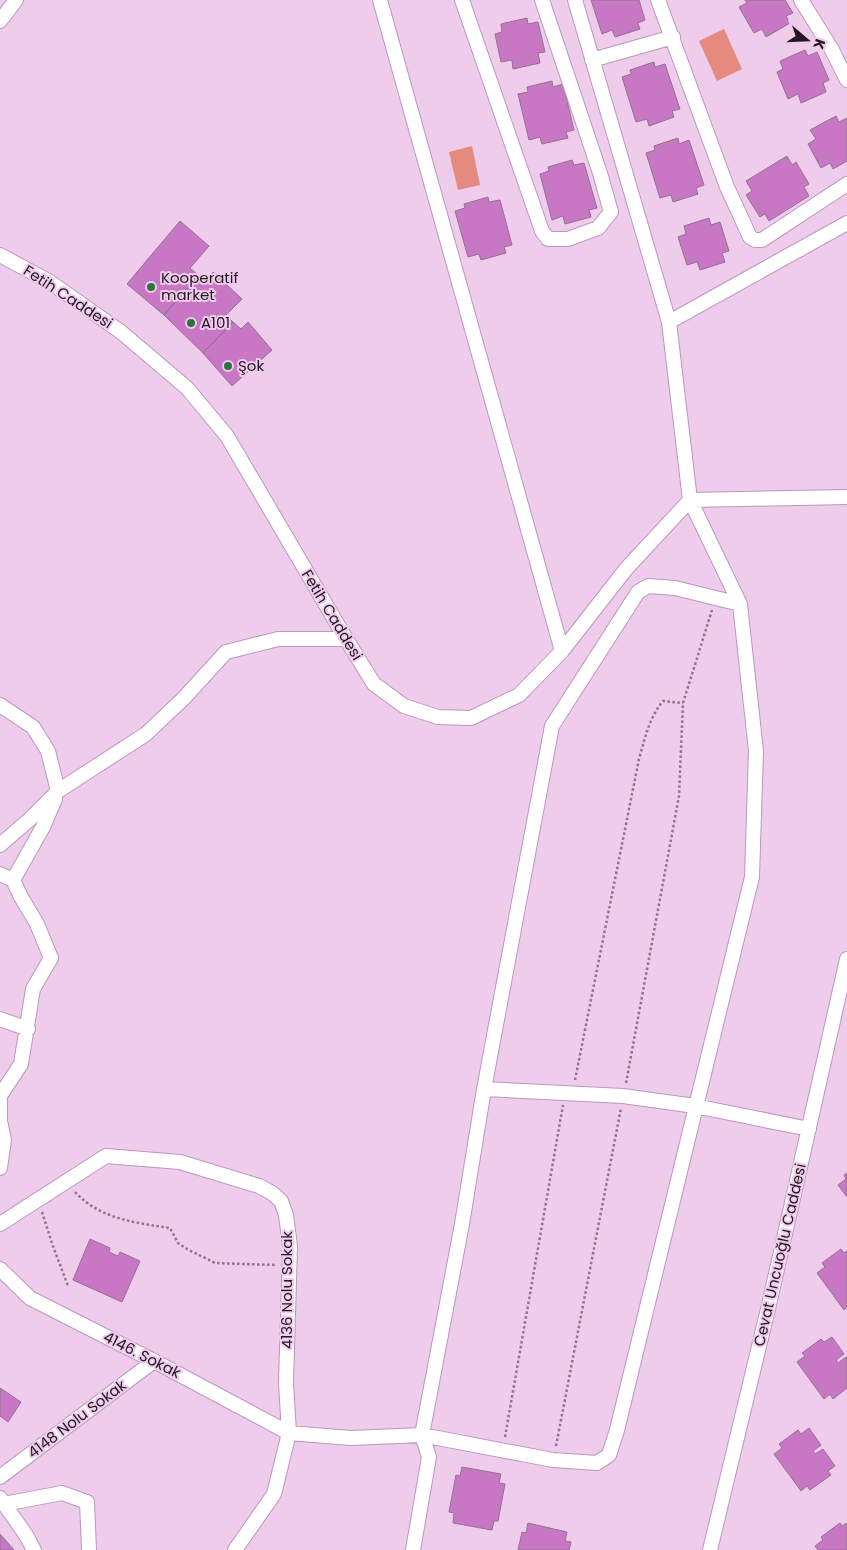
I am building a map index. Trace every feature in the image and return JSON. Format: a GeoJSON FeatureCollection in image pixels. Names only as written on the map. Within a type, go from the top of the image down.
{"type":"FeatureCollection","features":[{"type":"Feature","properties":{"kind":"street"},"geometry":{"type":"LineString","coordinates":[[0,21],[16,0]]}},
{"type":"Feature","properties":{"kind":"street"},"geometry":{"type":"LineString","coordinates":[[380,0],[562,650]]}},
{"type":"Feature","properties":{"kind":"street"},"geometry":{"type":"LineString","coordinates":[[462,0],[542,231],[548,240],[568,239],[598,228],[611,212],[600,173],[542,0]]}},
{"type":"Feature","properties":{"kind":"street"},"geometry":{"type":"LineString","coordinates":[[289,1433],[351,1438],[422,1435],[553,1460],[597,1463],[609,1455],[617,1430],[752,877],[756,751],[740,604],[690,500],[670,322],[575,0]]}},
{"type":"Feature","properties":{"kind":"street"},"geometry":{"type":"LineString","coordinates":[[658,0],[727,187],[750,237],[755,240],[762,240],[847,184]]}},
{"type":"Feature","properties":{"kind":"street"},"geometry":{"type":"LineString","coordinates":[[801,0],[831,48],[847,80]]}},
{"type":"Feature","properties":{"kind":"street"},"geometry":{"type":"LineString","coordinates":[[592,60],[673,37]]}},
{"type":"Feature","properties":{"kind":"street"},"geometry":{"type":"LineString","coordinates":[[670,322],[847,223]]}},
{"type":"Feature","properties":{"kind":"street","name":"Fetih Caddesi"},"geometry":{"type":"LineString","coordinates":[[0,255],[50,282],[121,332],[187,388],[226,436],[374,684],[404,706],[438,717],[471,718],[519,695],[562,650],[626,569],[690,500]]}},
{"type":"Feature","properties":{"kind":"street"},"geometry":{"type":"LineString","coordinates":[[690,500],[847,497]]}},
{"type":"Feature","properties":{"kind":"street"},"geometry":{"type":"LineString","coordinates":[[413,1550],[429,1458],[422,1435],[552,726],[638,592],[648,586],[675,588],[740,604]]}},
{"type":"Feature","properties":{"kind":"street"},"geometry":{"type":"LineString","coordinates":[[0,845],[58,791],[146,734],[184,698],[226,652],[278,639],[346,639]]}},
{"type":"Feature","properties":{"kind":"street"},"geometry":{"type":"LineString","coordinates":[[0,706],[33,727],[48,751],[58,791],[43,828],[13,880]]}},
{"type":"Feature","properties":{"kind":"street"},"geometry":{"type":"LineString","coordinates":[[0,874],[13,880],[20,896],[38,924],[51,958],[33,989],[21,1064],[0,1096],[0,1121],[4,1140],[0,1168]]}},
{"type":"Feature","properties":{"kind":"street","name":"Cevat Uncuoğlu Caddesi"},"geometry":{"type":"LineString","coordinates":[[710,1550],[766,1318],[847,959]]}},
{"type":"Feature","properties":{"kind":"street"},"geometry":{"type":"LineString","coordinates":[[0,1020],[28,1029]]}},
{"type":"Feature","properties":{"kind":"street"},"geometry":{"type":"LineString","coordinates":[[484,1089],[623,1096],[696,1106],[809,1129]]}},
{"type":"Feature","properties":{"kind":"street","name":"4136 Nolu Sokak"},"geometry":{"type":"LineString","coordinates":[[65,1182],[106,1156],[180,1162],[260,1186],[272,1192],[281,1201],[286,1215],[290,1246],[286,1383],[289,1433],[274,1494],[235,1550]]}},
{"type":"Feature","properties":{"kind":"street"},"geometry":{"type":"LineString","coordinates":[[0,1224],[65,1182]]}},
{"type":"Feature","properties":{"kind":"street","name":"4146. Sokak"},"geometry":{"type":"LineString","coordinates":[[0,1269],[30,1298],[154,1360],[289,1433]]}},
{"type":"Feature","properties":{"kind":"street","name":"4148 Nolu Sokak"},"geometry":{"type":"LineString","coordinates":[[0,1477],[154,1360]]}},
{"type":"Feature","properties":{"kind":"street"},"geometry":{"type":"LineString","coordinates":[[34,1550],[26,1535],[2,1501],[62,1493],[87,1502],[89,1550]]}},
{"type":"Feature","properties":{"kind":"path"},"geometry":{"type":"LineString","coordinates":[[502,1451],[569,1094],[639,759],[647,730],[655,711],[663,701],[683,704],[716,598]]}},
{"type":"Feature","properties":{"kind":"path"},"geometry":{"type":"LineString","coordinates":[[65,1182],[79,1197],[100,1212],[135,1223],[170,1228],[178,1243],[215,1263],[290,1264]]}},
{"type":"Feature","properties":{"kind":"path"},"geometry":{"type":"LineString","coordinates":[[38,1199],[68,1286]]}},
{"type":"Feature","properties":{"kind":"shaded area"},"geometry":{"type":"Polygon","coordinates":[[[724,29],[742,69],[717,81],[699,41],[724,29]]]}},
{"type":"Feature","properties":{"kind":"shaded area"},"geometry":{"type":"Polygon","coordinates":[[[472,146],[480,185],[458,190],[449,152],[472,146]]]}},
{"type":"Feature","properties":{"kind":"building"},"geometry":{"type":"Polygon","coordinates":[[[591,0],[639,0],[645,20],[638,23],[640,29],[615,37],[612,30],[602,34],[591,0]]]}},
{"type":"Feature","properties":{"kind":"building"},"geometry":{"type":"Polygon","coordinates":[[[745,0],[785,0],[793,13],[786,16],[790,23],[766,37],[762,29],[754,33],[739,7],[747,3],[745,0]]]}},
{"type":"Feature","properties":{"kind":"building"},"geometry":{"type":"Polygon","coordinates":[[[527,18],[528,24],[538,22],[545,52],[538,53],[540,63],[513,69],[512,60],[501,62],[495,34],[502,32],[501,24],[527,18]]]}},
{"type":"Feature","properties":{"kind":"building"},"geometry":{"type":"Polygon","coordinates":[[[805,50],[808,56],[817,52],[829,80],[823,83],[826,92],[801,103],[798,94],[788,99],[777,72],[783,69],[780,61],[805,50]]]}},
{"type":"Feature","properties":{"kind":"building"},"geometry":{"type":"Polygon","coordinates":[[[654,62],[655,67],[665,64],[680,109],[672,111],[674,117],[649,126],[647,119],[636,122],[622,77],[631,74],[630,70],[654,62]]]}},
{"type":"Feature","properties":{"kind":"building"},"geometry":{"type":"Polygon","coordinates":[[[552,81],[553,87],[563,84],[574,130],[566,132],[568,138],[542,144],[540,137],[529,140],[518,94],[528,92],[527,87],[552,81]]]}},
{"type":"Feature","properties":{"kind":"building"},"geometry":{"type":"Polygon","coordinates":[[[836,116],[839,122],[847,118],[847,161],[833,169],[830,163],[821,168],[808,144],[816,139],[810,130],[836,116]]]}},
{"type":"Feature","properties":{"kind":"building"},"geometry":{"type":"Polygon","coordinates":[[[678,138],[679,144],[689,140],[704,185],[696,188],[698,194],[673,202],[671,195],[660,198],[646,153],[655,150],[654,146],[678,138]]]}},
{"type":"Feature","properties":{"kind":"building"},"geometry":{"type":"Polygon","coordinates":[[[787,156],[792,165],[796,162],[809,184],[804,187],[809,196],[769,221],[765,214],[760,217],[746,195],[752,191],[746,181],[787,156]]]}},
{"type":"Feature","properties":{"kind":"building"},"geometry":{"type":"Polygon","coordinates":[[[572,160],[574,165],[584,163],[597,208],[589,210],[591,217],[565,224],[563,216],[552,220],[540,174],[549,171],[548,167],[572,160]]]}},
{"type":"Feature","properties":{"kind":"building"},"geometry":{"type":"Polygon","coordinates":[[[488,197],[489,202],[500,200],[512,245],[504,247],[506,253],[481,260],[479,254],[468,257],[455,211],[465,208],[464,204],[488,197]]]}},
{"type":"Feature","properties":{"kind":"building"},"geometry":{"type":"Polygon","coordinates":[[[709,218],[711,225],[720,222],[729,251],[722,253],[725,262],[700,270],[697,262],[687,265],[678,237],[686,234],[684,226],[709,218]]]}},
{"type":"Feature","properties":{"kind":"building"},"geometry":{"type":"Polygon","coordinates":[[[180,221],[209,246],[190,268],[198,275],[164,315],[127,284],[180,221]]]}},
{"type":"Feature","properties":{"kind":"building"},"geometry":{"type":"Polygon","coordinates":[[[213,272],[242,299],[226,315],[233,322],[203,353],[164,315],[198,275],[205,281],[213,272]]]}},
{"type":"Feature","properties":{"kind":"building"},"geometry":{"type":"Polygon","coordinates":[[[233,322],[241,329],[248,322],[272,350],[232,386],[203,353],[233,322]]]}},
{"type":"Feature","properties":{"kind":"building"},"geometry":{"type":"Polygon","coordinates":[[[847,1173],[847,1197],[838,1185],[846,1179],[844,1175],[847,1173]]]}},
{"type":"Feature","properties":{"kind":"building"},"geometry":{"type":"Polygon","coordinates":[[[90,1239],[110,1248],[109,1252],[118,1256],[120,1252],[140,1261],[122,1302],[73,1280],[90,1239]]]}},
{"type":"Feature","properties":{"kind":"building"},"geometry":{"type":"Polygon","coordinates":[[[841,1249],[844,1253],[847,1251],[847,1307],[844,1310],[817,1273],[825,1267],[822,1263],[841,1249]]]}},
{"type":"Feature","properties":{"kind":"building"},"geometry":{"type":"Polygon","coordinates":[[[832,1337],[844,1354],[836,1360],[838,1363],[846,1357],[847,1359],[847,1388],[833,1399],[830,1394],[824,1399],[797,1362],[805,1356],[802,1353],[821,1339],[824,1342],[832,1337]]]}},
{"type":"Feature","properties":{"kind":"building"},"geometry":{"type":"Polygon","coordinates":[[[0,1388],[21,1402],[8,1422],[0,1416],[0,1388]]]}},
{"type":"Feature","properties":{"kind":"building"},"geometry":{"type":"Polygon","coordinates":[[[809,1428],[821,1445],[813,1451],[815,1454],[823,1449],[835,1466],[828,1471],[831,1475],[810,1490],[807,1486],[801,1491],[774,1454],[782,1448],[779,1444],[798,1430],[801,1434],[809,1428]]]}},
{"type":"Feature","properties":{"kind":"building"},"geometry":{"type":"Polygon","coordinates":[[[462,1467],[501,1474],[499,1483],[505,1484],[498,1521],[494,1521],[492,1530],[453,1523],[454,1513],[449,1512],[456,1475],[460,1476],[462,1467]]]}},
{"type":"Feature","properties":{"kind":"building"},"geometry":{"type":"Polygon","coordinates":[[[528,1523],[567,1532],[565,1541],[571,1542],[569,1550],[518,1550],[522,1532],[526,1533],[528,1523]]]}},
{"type":"Feature","properties":{"kind":"building"},"geometry":{"type":"Polygon","coordinates":[[[840,1523],[842,1526],[847,1523],[847,1550],[818,1550],[815,1546],[823,1540],[821,1537],[840,1523]]]}},
{"type":"Feature","properties":{"kind":"building"},"geometry":{"type":"Polygon","coordinates":[[[0,1534],[14,1550],[0,1550],[0,1534]]]}},
{"type":"Feature","properties":{"kind":"place","name":"Kooperatif market"},"geometry":{"type":"Point","coordinates":[151,287]}},
{"type":"Feature","properties":{"kind":"place","name":"A101"},"geometry":{"type":"Point","coordinates":[191,323]}},
{"type":"Feature","properties":{"kind":"place","name":"Şok"},"geometry":{"type":"Point","coordinates":[228,366]}}]}
